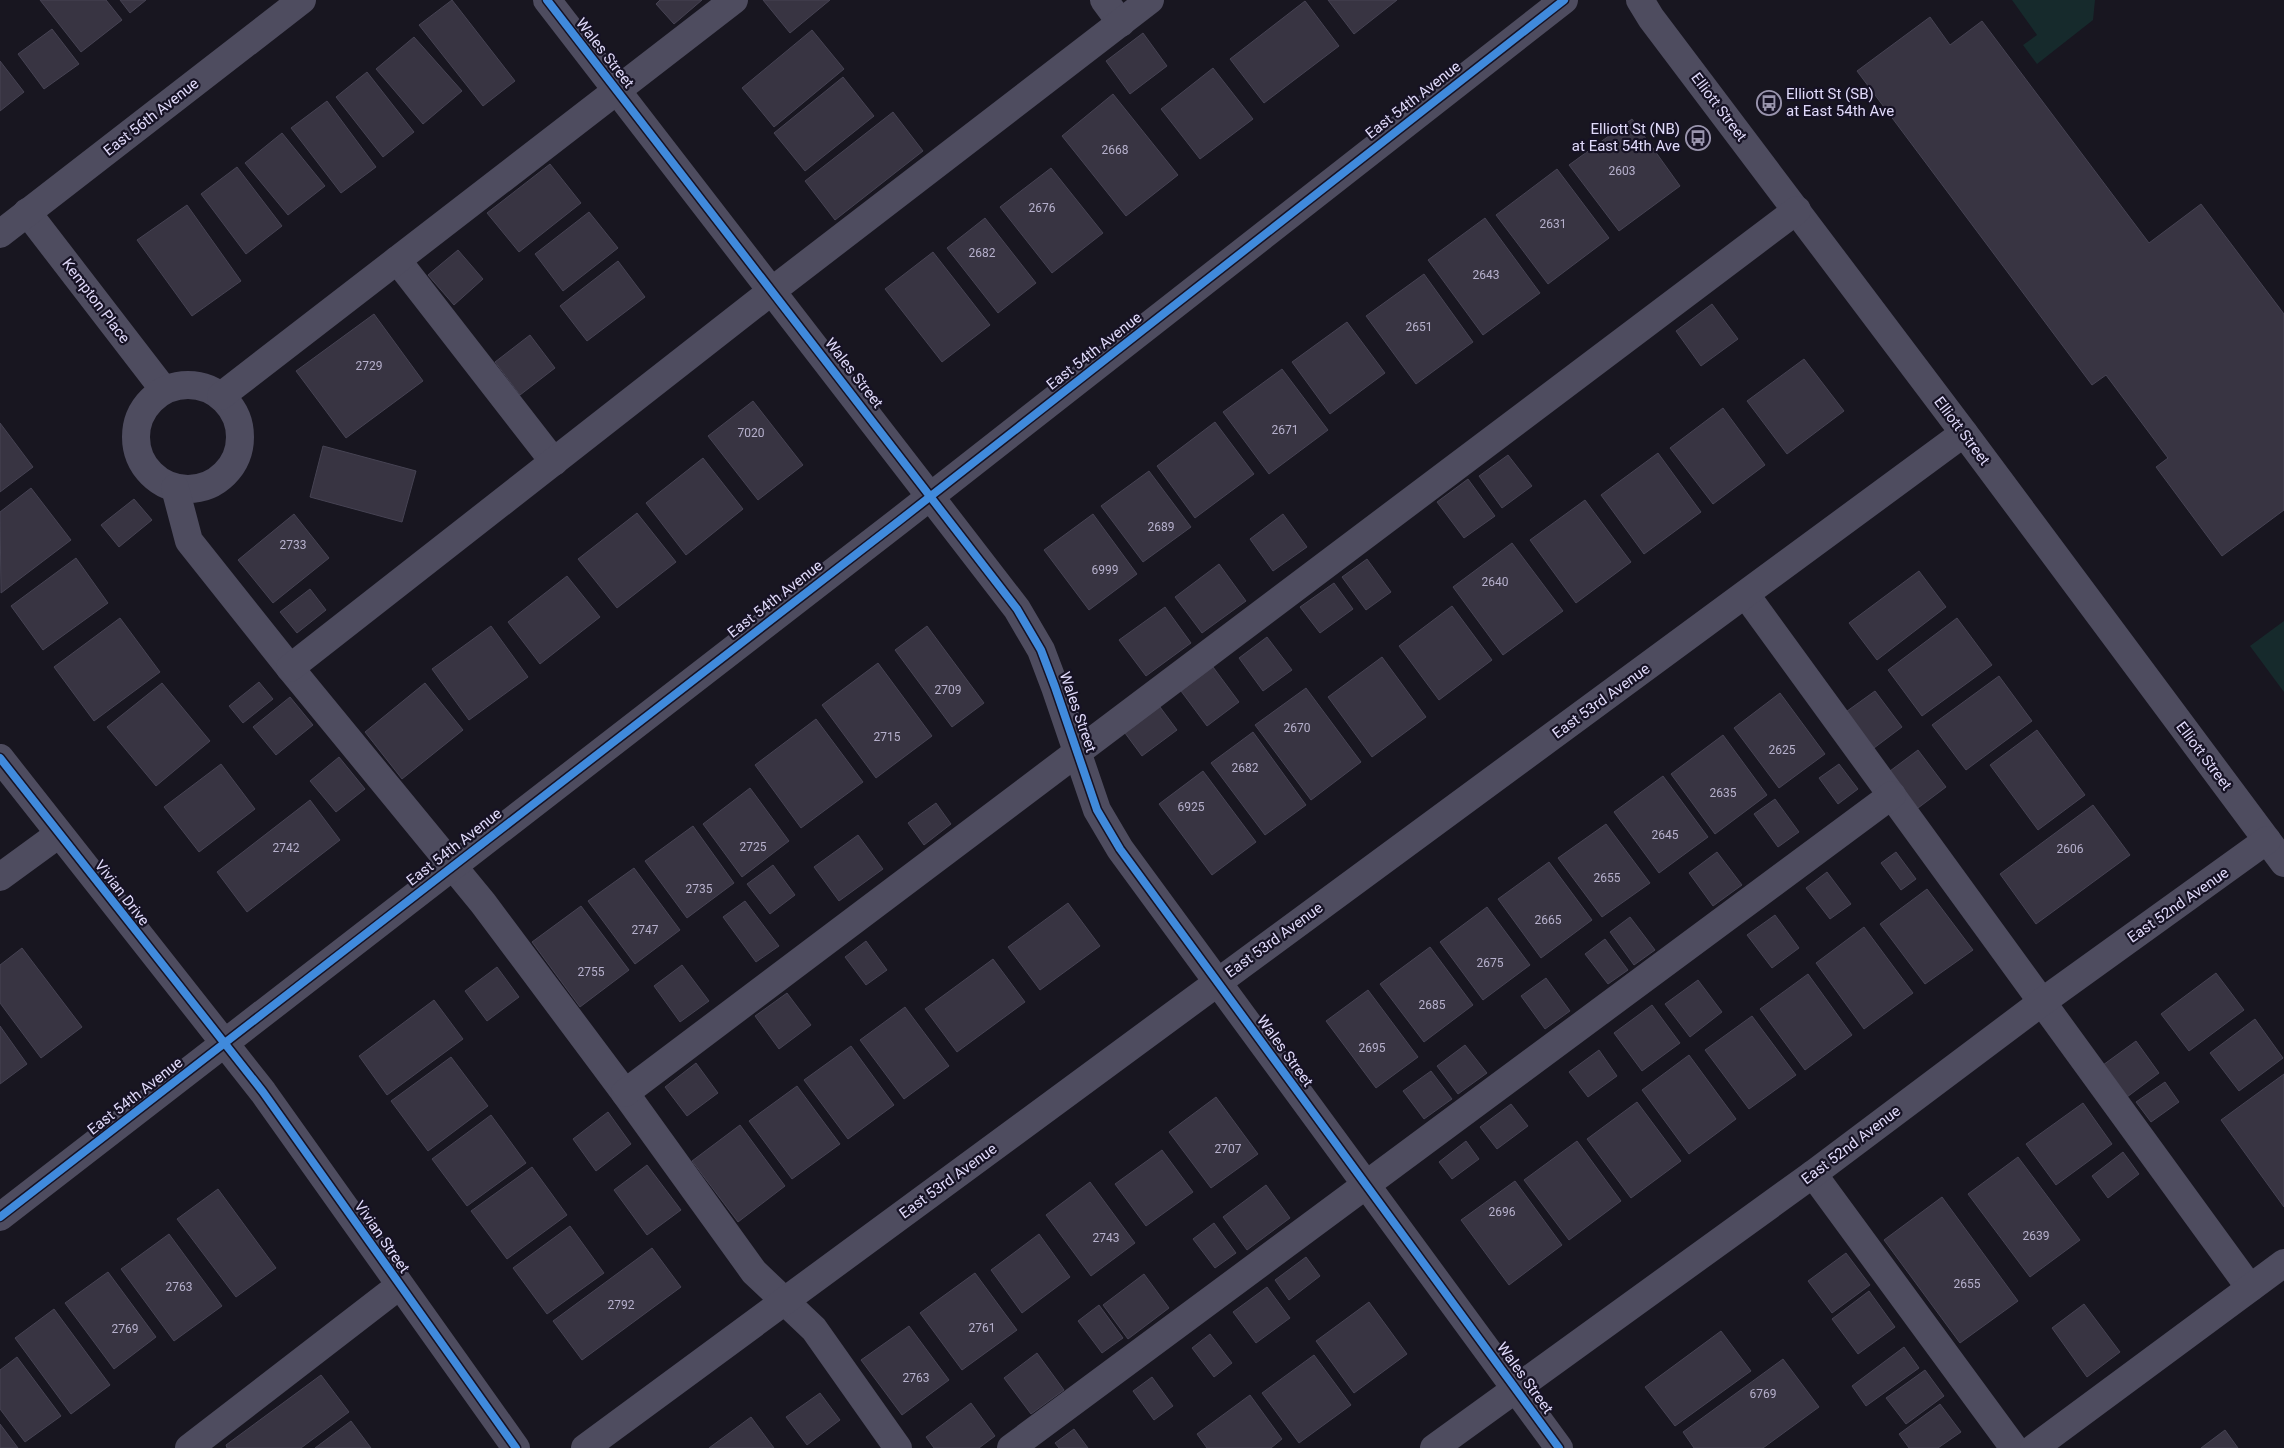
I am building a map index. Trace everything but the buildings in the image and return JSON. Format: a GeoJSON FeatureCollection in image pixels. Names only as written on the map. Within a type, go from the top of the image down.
{"type":"FeatureCollection","features":[{"type":"Feature","properties":{"kind":"street","name":"East 56th Avenue"},"geometry":{"type":"LineString","coordinates":[[0,234],[302,0]]}},
{"type":"Feature","properties":{"kind":"street","name":"Wales Street"},"geometry":{"type":"LineString","coordinates":[[547,0],[773,290],[1017,609],[1041,650],[1097,810],[1120,849],[1559,1448]]}},
{"type":"Feature","properties":{"kind":"street"},"geometry":{"type":"LineString","coordinates":[[221,396],[734,0]]}},
{"type":"Feature","properties":{"kind":"street"},"geometry":{"type":"LineString","coordinates":[[1104,0],[1121,23]]}},
{"type":"Feature","properties":{"kind":"street"},"geometry":{"type":"LineString","coordinates":[[290,668],[773,290],[1150,0]]}},
{"type":"Feature","properties":{"kind":"street","name":"East 54th Avenue"},"geometry":{"type":"LineString","coordinates":[[0,1217],[931,496],[1564,0]]}},
{"type":"Feature","properties":{"kind":"street","name":"Elliott Street"},"geometry":{"type":"LineString","coordinates":[[1640,0],[1657,26],[1797,210],[2284,863]]}},
{"type":"Feature","properties":{"kind":"street"},"geometry":{"type":"LineString","coordinates":[[625,1092],[1797,210]]}},
{"type":"Feature","properties":{"kind":"street","name":"Kempton Place"},"geometry":{"type":"LineString","coordinates":[[27,212],[164,390]]}},
{"type":"Feature","properties":{"kind":"street"},"geometry":{"type":"LineString","coordinates":[[397,260],[554,462]]}},
{"type":"Feature","properties":{"kind":"street"},"geometry":{"type":"LineString","coordinates":[[184,385],[204,387],[221,396],[233,410],[239,428],[240,446],[233,464],[218,480],[197,488],[175,488],[155,478],[142,462],[136,442],[138,422],[148,404],[164,390],[184,385]]}},
{"type":"Feature","properties":{"kind":"street","name":"East 53rd Avenue"},"geometry":{"type":"LineString","coordinates":[[585,1448],[1964,433]]}},
{"type":"Feature","properties":{"kind":"street"},"geometry":{"type":"LineString","coordinates":[[175,488],[189,541],[452,866],[625,1092],[754,1272],[814,1329],[898,1448]]}},
{"type":"Feature","properties":{"kind":"street"},"geometry":{"type":"LineString","coordinates":[[1746,595],[2250,1288]]}},
{"type":"Feature","properties":{"kind":"street","name":"Vivian Drive"},"geometry":{"type":"LineString","coordinates":[[0,758],[224,1044]]}},
{"type":"Feature","properties":{"kind":"street"},"geometry":{"type":"LineString","coordinates":[[1011,1448],[1892,796]]}},
{"type":"Feature","properties":{"kind":"street"},"geometry":{"type":"LineString","coordinates":[[0,877],[58,834]]}},
{"type":"Feature","properties":{"kind":"street","name":"East 52nd Avenue"},"geometry":{"type":"LineString","coordinates":[[1434,1448],[1813,1174],[2042,1002],[2267,840]]}},
{"type":"Feature","properties":{"kind":"street","name":"Vivian Street"},"geometry":{"type":"LineString","coordinates":[[224,1044],[263,1092],[399,1286],[516,1448]]}},
{"type":"Feature","properties":{"kind":"street"},"geometry":{"type":"LineString","coordinates":[[1813,1174],[2014,1448]]}},
{"type":"Feature","properties":{"kind":"street"},"geometry":{"type":"LineString","coordinates":[[2034,1448],[2284,1263]]}},
{"type":"Feature","properties":{"kind":"street"},"geometry":{"type":"LineString","coordinates":[[189,1448],[399,1286]]}},
{"type":"Feature","properties":{"kind":"green space"},"geometry":{"type":"Polygon","coordinates":[[[2012,0],[2095,0],[2093,20],[2037,64],[2023,45],[2037,35],[2012,0]]]}},
{"type":"Feature","properties":{"kind":"green space"},"geometry":{"type":"Polygon","coordinates":[[[2284,621],[2284,692],[2250,646],[2284,621]]]}},
{"type":"Feature","properties":{"kind":"cycle path"},"geometry":{"type":"LineString","coordinates":[[547,0],[1017,609],[1041,650],[1097,810],[1120,849],[1559,1448]]}},
{"type":"Feature","properties":{"kind":"cycle path"},"geometry":{"type":"LineString","coordinates":[[0,1217],[899,521],[1564,0]]}},
{"type":"Feature","properties":{"kind":"cycle path"},"geometry":{"type":"LineString","coordinates":[[0,758],[263,1092],[516,1448]]}},
{"type":"Feature","properties":{"kind":"place","name":"Elliott St (SB) at East 54th Ave"},"geometry":{"type":"Point","coordinates":[1769,103]}},
{"type":"Feature","properties":{"kind":"place","name":"Elliott St (NB) at East 54th Ave"},"geometry":{"type":"Point","coordinates":[1698,138]}}]}
